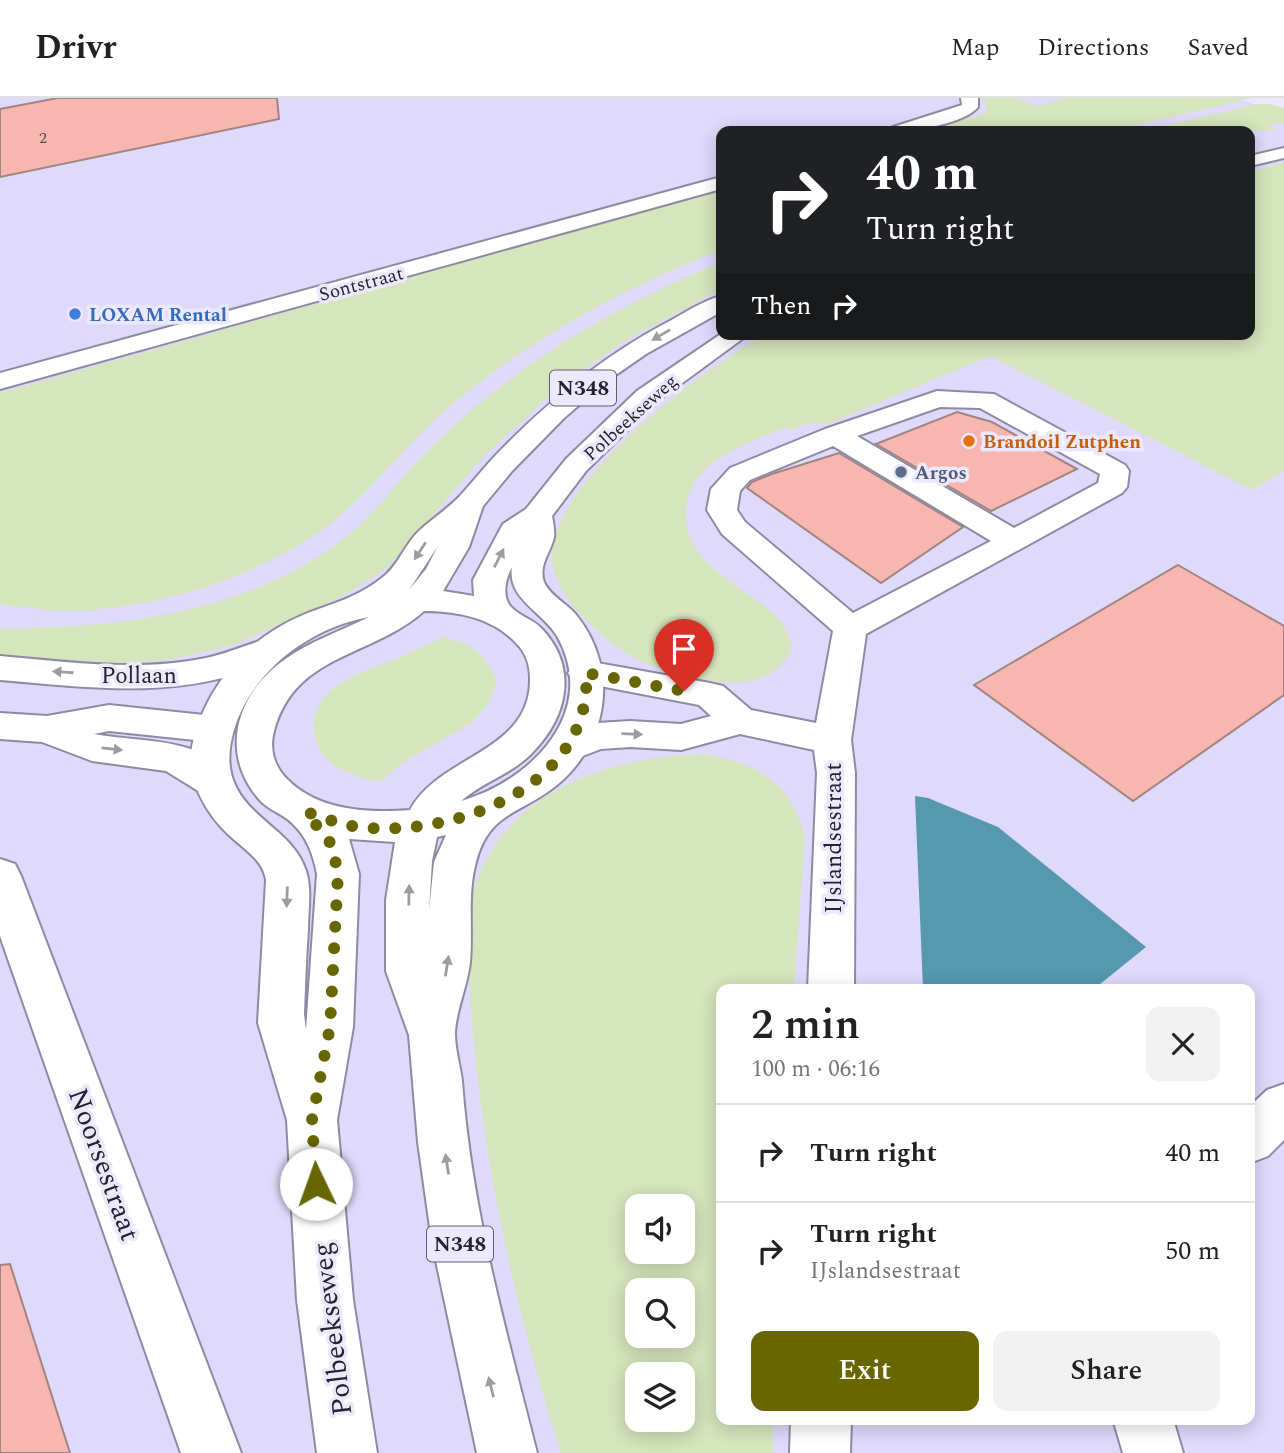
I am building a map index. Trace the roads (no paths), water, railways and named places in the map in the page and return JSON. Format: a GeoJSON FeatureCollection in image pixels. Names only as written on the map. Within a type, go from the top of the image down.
{"type":"FeatureCollection","features":[{"type":"Feature","properties":{"kind":"main road"},"geometry":{"type":"LineString","coordinates":[[915,126],[965,110],[971,103],[969,98]]}},
{"type":"Feature","properties":{"kind":"main road"},"geometry":{"type":"LineString","coordinates":[[1255,160],[1284,153]]}},
{"type":"Feature","properties":{"kind":"main road","name":"Sontstraat"},"geometry":{"type":"LineString","coordinates":[[0,381],[716,184]]}},
{"type":"Feature","properties":{"kind":"main road","name":"Polbeekseweg"},"geometry":{"type":"LineString","coordinates":[[357,609],[397,583],[427,540],[469,504],[502,465],[555,412],[598,376],[637,349],[716,306]]}},
{"type":"Feature","properties":{"kind":"main road","name":"Polbeekseweg"},"geometry":{"type":"LineString","coordinates":[[498,614],[489,589],[492,572],[514,530],[537,515],[576,465],[637,405],[687,366],[728,340]]}},
{"type":"Feature","properties":{"kind":"main road"},"geometry":{"type":"LineString","coordinates":[[937,400],[985,400],[1115,471],[1112,487],[850,628],[733,528],[722,510],[726,489],[740,474],[835,435],[937,400]]}},
{"type":"Feature","properties":{"kind":"main road"},"geometry":{"type":"LineString","coordinates":[[835,435],[1014,541]]}},
{"type":"Feature","properties":{"kind":"main road","name":"Polbeekseweg"},"geometry":{"type":"LineString","coordinates":[[417,600],[428,590],[458,543],[469,504]]}},
{"type":"Feature","properties":{"kind":"main road","name":"N348"},"geometry":{"type":"LineString","coordinates":[[417,600],[389,621],[335,644],[295,669],[266,702],[256,727],[253,752],[256,764],[269,786],[279,796],[306,812],[351,826],[421,826],[486,808],[534,781],[567,748],[585,709],[586,673],[573,634],[531,588],[526,571],[538,539],[537,515]]}},
{"type":"Feature","properties":{"kind":"main road","name":"N348"},"geometry":{"type":"LineString","coordinates":[[214,782],[210,756],[214,729],[224,703],[236,685],[273,648],[313,625],[379,603],[417,600],[459,603],[498,614],[530,636],[543,655],[549,687],[543,710],[529,733],[502,758],[449,789],[432,806],[421,826],[409,880],[408,974],[432,1032],[440,1121],[455,1220],[477,1331],[507,1453]]}},
{"type":"Feature","properties":{"kind":"main road"},"geometry":{"type":"LineString","coordinates":[[832,740],[850,628]]}},
{"type":"Feature","properties":{"kind":"main road","name":"Pollaan"},"geometry":{"type":"LineString","coordinates":[[0,668],[160,678],[219,669],[273,648]]}},
{"type":"Feature","properties":{"kind":"main road","name":"N348"},"geometry":{"type":"LineString","coordinates":[[543,655],[586,673]]}},
{"type":"Feature","properties":{"kind":"main road","name":"IJslandsestraat"},"geometry":{"type":"LineString","coordinates":[[586,673],[710,695],[740,721]]}},
{"type":"Feature","properties":{"kind":"main road","name":"Pollaan"},"geometry":{"type":"LineString","coordinates":[[0,726],[47,729],[109,718],[214,729]]}},
{"type":"Feature","properties":{"kind":"main road","name":"IJslandsestraat"},"geometry":{"type":"LineString","coordinates":[[567,748],[597,736],[630,734],[681,737],[740,721],[832,740],[836,773],[831,984]]}},
{"type":"Feature","properties":{"kind":"main road","name":"Pollaan"},"geometry":{"type":"LineString","coordinates":[[47,729],[93,747],[173,757],[196,768],[214,782]]}},
{"type":"Feature","properties":{"kind":"main road"},"geometry":{"type":"LineString","coordinates":[[214,729],[236,738],[253,752]]}},
{"type":"Feature","properties":{"kind":"main road","name":"Polbeekseweg"},"geometry":{"type":"LineString","coordinates":[[214,782],[226,807],[280,858],[285,870],[287,897],[281,1021],[312,1120],[325,1300],[347,1453]]}},
{"type":"Feature","properties":{"kind":"main road","name":"N348"},"geometry":{"type":"LineString","coordinates":[[432,1032],[449,961],[450,875],[460,845],[486,808]]}},
{"type":"Feature","properties":{"kind":"main road","name":"Polbeekseweg"},"geometry":{"type":"LineString","coordinates":[[306,812],[332,845],[338,874],[330,1027],[312,1120]]}},
{"type":"Feature","properties":{"kind":"main road","name":"Noorsestraat"},"geometry":{"type":"LineString","coordinates":[[0,876],[211,1453]]}},
{"type":"Feature","properties":{"kind":"main road"},"geometry":{"type":"LineString","coordinates":[[1255,1134],[1284,1108]]}},
{"type":"Feature","properties":{"kind":"main road"},"geometry":{"type":"LineString","coordinates":[[820,1453],[821,1425]]}},
{"type":"Feature","properties":{"kind":"main road"},"geometry":{"type":"LineString","coordinates":[[1145,1425],[1153,1453]]}},
{"type":"Feature","properties":{"kind":"water"},"geometry":{"type":"Polygon","coordinates":[[[915,796],[928,798],[998,827],[1146,947],[1100,984],[923,984],[915,796]]]}},
{"type":"Feature","properties":{"kind":"place","name":"LOXAM Rental"},"geometry":{"type":"Point","coordinates":[75,314]}},
{"type":"Feature","properties":{"kind":"place","name":"Brandoil Zutphen"},"geometry":{"type":"Point","coordinates":[969,441]}},
{"type":"Feature","properties":{"kind":"place","name":"Argos"},"geometry":{"type":"Point","coordinates":[901,472]}}]}
